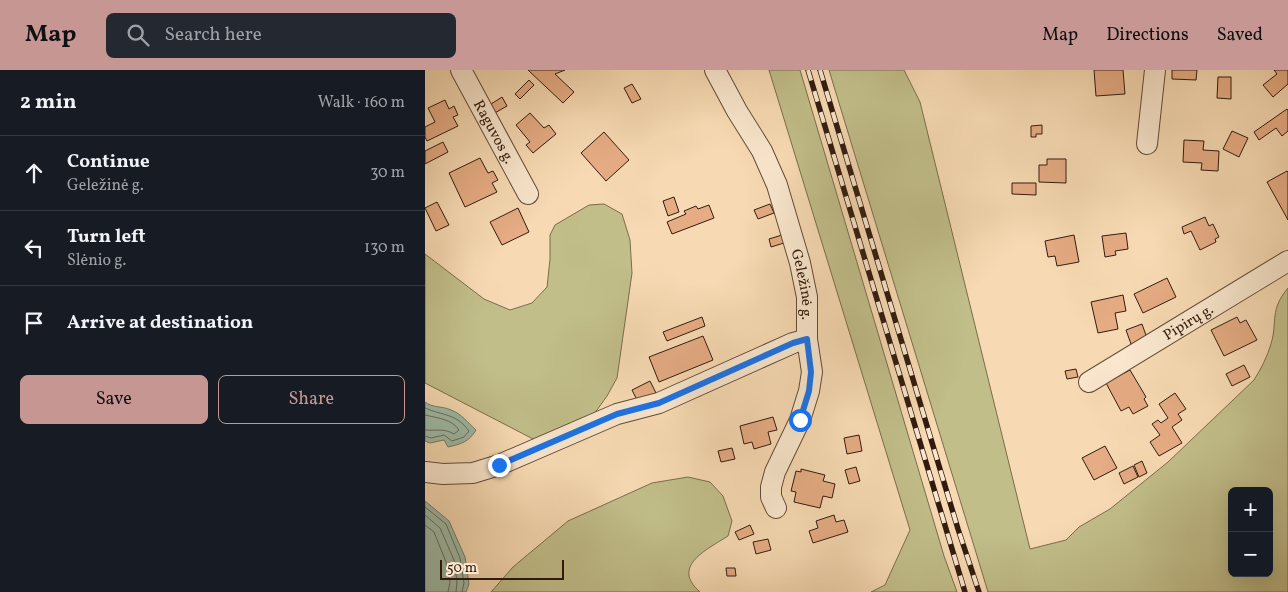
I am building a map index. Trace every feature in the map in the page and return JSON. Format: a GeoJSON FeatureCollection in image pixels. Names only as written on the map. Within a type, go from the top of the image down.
{"type":"FeatureCollection","features":[{"type":"Feature","properties":{"kind":"street","name":"Raguvos g."},"geometry":{"type":"LineString","coordinates":[[461,70],[528,194]]}},
{"type":"Feature","properties":{"kind":"street","name":"Geležinė g."},"geometry":{"type":"LineString","coordinates":[[715,70],[737,112],[762,151],[777,185],[797,253],[807,298],[807,339],[811,372],[809,391],[800,420],[775,472],[771,487],[771,497],[776,508]]}},
{"type":"Feature","properties":{"kind":"street"},"geometry":{"type":"LineString","coordinates":[[1147,144],[1155,70]]}},
{"type":"Feature","properties":{"kind":"street","name":"Pipirų g."},"geometry":{"type":"LineString","coordinates":[[1089,382],[1288,262]]}},
{"type":"Feature","properties":{"kind":"street"},"geometry":{"type":"LineString","coordinates":[[425,472],[443,474],[473,473],[499,465],[617,414],[659,403],[793,343],[807,339]]}},
{"type":"Feature","properties":{"kind":"shaded area"},"geometry":{"type":"Polygon","coordinates":[[[769,70],[800,70],[944,556],[957,592],[871,592],[885,585],[910,530],[769,70]]]}},
{"type":"Feature","properties":{"kind":"shaded area"},"geometry":{"type":"Polygon","coordinates":[[[829,70],[904,70],[920,102],[1030,549],[1066,540],[1079,527],[1110,509],[1168,462],[1254,380],[1264,363],[1271,344],[1278,303],[1288,288],[1288,592],[988,592],[829,70]]]}},
{"type":"Feature","properties":{"kind":"shaded area"},"geometry":{"type":"Polygon","coordinates":[[[604,204],[622,214],[630,240],[632,273],[617,378],[592,417],[535,440],[425,383],[425,254],[484,299],[510,310],[532,303],[547,287],[550,235],[555,225],[589,205],[604,204]]]}},
{"type":"Feature","properties":{"kind":"shaded area"},"geometry":{"type":"Polygon","coordinates":[[[688,477],[710,482],[723,496],[732,521],[728,536],[702,553],[690,566],[689,574],[692,583],[700,592],[491,592],[513,567],[568,521],[652,483],[688,477]]]}},
{"type":"Feature","properties":{"kind":"water"},"geometry":{"type":"Polygon","coordinates":[[[425,402],[455,412],[462,416],[476,430],[464,442],[448,447],[444,440],[430,443],[425,441],[425,402]]]}},
{"type":"Feature","properties":{"kind":"water"},"geometry":{"type":"Polygon","coordinates":[[[425,501],[449,521],[465,557],[469,584],[466,592],[425,592],[425,501]]]}},
{"type":"Feature","properties":{"kind":"building"},"geometry":{"type":"Polygon","coordinates":[[[528,70],[565,70],[555,74],[574,92],[563,103],[528,70]]]}},
{"type":"Feature","properties":{"kind":"building"},"geometry":{"type":"Polygon","coordinates":[[[1094,70],[1123,70],[1125,94],[1096,96],[1094,70]]]}},
{"type":"Feature","properties":{"kind":"building"},"geometry":{"type":"Polygon","coordinates":[[[1172,70],[1197,70],[1196,80],[1172,79],[1172,70]]]}},
{"type":"Feature","properties":{"kind":"building"},"geometry":{"type":"Polygon","coordinates":[[[1274,70],[1288,70],[1288,84],[1273,97],[1263,85],[1277,74],[1274,70]]]}},
{"type":"Feature","properties":{"kind":"building"},"geometry":{"type":"Polygon","coordinates":[[[1218,77],[1231,77],[1231,99],[1217,98],[1218,77]]]}},
{"type":"Feature","properties":{"kind":"building"},"geometry":{"type":"Polygon","coordinates":[[[529,80],[534,85],[520,99],[515,94],[529,80]]]}},
{"type":"Feature","properties":{"kind":"building"},"geometry":{"type":"Polygon","coordinates":[[[632,84],[641,99],[632,103],[624,88],[632,84]]]}},
{"type":"Feature","properties":{"kind":"building"},"geometry":{"type":"Polygon","coordinates":[[[502,97],[507,106],[493,114],[488,106],[502,97]]]}},
{"type":"Feature","properties":{"kind":"building"},"geometry":{"type":"Polygon","coordinates":[[[445,100],[449,109],[454,106],[458,115],[453,117],[458,126],[427,141],[425,127],[435,122],[428,108],[445,100]]]}},
{"type":"Feature","properties":{"kind":"building"},"geometry":{"type":"Polygon","coordinates":[[[1287,109],[1288,131],[1282,136],[1276,128],[1259,140],[1254,132],[1287,109]]]}},
{"type":"Feature","properties":{"kind":"building"},"geometry":{"type":"Polygon","coordinates":[[[530,113],[544,128],[549,125],[556,134],[533,153],[526,145],[530,142],[516,125],[530,113]]]}},
{"type":"Feature","properties":{"kind":"building"},"geometry":{"type":"Polygon","coordinates":[[[1042,125],[1042,134],[1036,134],[1036,137],[1031,137],[1031,126],[1042,125]]]}},
{"type":"Feature","properties":{"kind":"building"},"geometry":{"type":"Polygon","coordinates":[[[1232,131],[1248,138],[1239,157],[1223,149],[1232,131]]]}},
{"type":"Feature","properties":{"kind":"building"},"geometry":{"type":"Polygon","coordinates":[[[604,132],[629,160],[606,181],[581,153],[604,132]]]}},
{"type":"Feature","properties":{"kind":"building"},"geometry":{"type":"Polygon","coordinates":[[[1184,140],[1204,141],[1203,150],[1219,151],[1218,171],[1201,170],[1202,163],[1183,162],[1184,140]]]}},
{"type":"Feature","properties":{"kind":"building"},"geometry":{"type":"Polygon","coordinates":[[[443,142],[448,152],[425,164],[425,151],[443,142]]]}},
{"type":"Feature","properties":{"kind":"building"},"geometry":{"type":"Polygon","coordinates":[[[480,158],[488,173],[493,171],[498,180],[492,183],[497,192],[465,207],[449,173],[480,158]]]}},
{"type":"Feature","properties":{"kind":"building"},"geometry":{"type":"Polygon","coordinates":[[[1047,159],[1066,159],[1066,183],[1039,182],[1039,165],[1047,165],[1047,159]]]}},
{"type":"Feature","properties":{"kind":"building"},"geometry":{"type":"Polygon","coordinates":[[[1288,172],[1288,220],[1267,182],[1288,172]]]}},
{"type":"Feature","properties":{"kind":"building"},"geometry":{"type":"Polygon","coordinates":[[[1012,183],[1036,183],[1036,195],[1012,194],[1012,183]]]}},
{"type":"Feature","properties":{"kind":"building"},"geometry":{"type":"Polygon","coordinates":[[[674,197],[679,212],[668,216],[663,201],[674,197]]]}},
{"type":"Feature","properties":{"kind":"building"},"geometry":{"type":"Polygon","coordinates":[[[437,202],[449,225],[436,231],[425,208],[437,202]]]}},
{"type":"Feature","properties":{"kind":"building"},"geometry":{"type":"Polygon","coordinates":[[[770,204],[774,213],[758,219],[754,210],[770,204]]]}},
{"type":"Feature","properties":{"kind":"building"},"geometry":{"type":"Polygon","coordinates":[[[709,205],[714,218],[672,234],[667,222],[686,214],[684,211],[696,206],[698,209],[709,205]]]}},
{"type":"Feature","properties":{"kind":"building"},"geometry":{"type":"Polygon","coordinates":[[[518,208],[529,232],[502,245],[490,222],[518,208]]]}},
{"type":"Feature","properties":{"kind":"building"},"geometry":{"type":"Polygon","coordinates":[[[1205,217],[1209,226],[1213,224],[1219,237],[1215,239],[1216,242],[1200,250],[1191,231],[1184,234],[1182,227],[1205,217]]]}},
{"type":"Feature","properties":{"kind":"building"},"geometry":{"type":"Polygon","coordinates":[[[1126,233],[1128,249],[1115,251],[1116,255],[1105,257],[1102,236],[1126,233]]]}},
{"type":"Feature","properties":{"kind":"building"},"geometry":{"type":"Polygon","coordinates":[[[782,235],[784,243],[771,247],[769,239],[782,235]]]}},
{"type":"Feature","properties":{"kind":"building"},"geometry":{"type":"Polygon","coordinates":[[[1074,235],[1079,262],[1057,266],[1055,256],[1048,257],[1045,241],[1074,235]]]}},
{"type":"Feature","properties":{"kind":"building"},"geometry":{"type":"Polygon","coordinates":[[[1167,278],[1176,297],[1143,313],[1134,294],[1167,278]]]}},
{"type":"Feature","properties":{"kind":"building"},"geometry":{"type":"Polygon","coordinates":[[[1123,295],[1126,311],[1115,313],[1118,329],[1098,333],[1091,302],[1123,295]]]}},
{"type":"Feature","properties":{"kind":"building"},"geometry":{"type":"Polygon","coordinates":[[[702,317],[705,326],[667,341],[663,332],[702,317]]]}},
{"type":"Feature","properties":{"kind":"building"},"geometry":{"type":"Polygon","coordinates":[[[1237,317],[1240,323],[1246,320],[1257,340],[1224,356],[1211,330],[1237,317]]]}},
{"type":"Feature","properties":{"kind":"building"},"geometry":{"type":"Polygon","coordinates":[[[1142,324],[1147,338],[1131,344],[1126,330],[1142,324]]]}},
{"type":"Feature","properties":{"kind":"building"},"geometry":{"type":"Polygon","coordinates":[[[703,336],[713,360],[659,382],[649,357],[703,336]]]}},
{"type":"Feature","properties":{"kind":"building"},"geometry":{"type":"Polygon","coordinates":[[[1244,365],[1250,377],[1232,386],[1226,374],[1244,365]]]}},
{"type":"Feature","properties":{"kind":"building"},"geometry":{"type":"Polygon","coordinates":[[[1076,369],[1078,377],[1067,379],[1065,371],[1076,369]]]}},
{"type":"Feature","properties":{"kind":"building"},"geometry":{"type":"Polygon","coordinates":[[[1130,370],[1146,397],[1144,399],[1148,406],[1133,414],[1129,407],[1121,411],[1106,383],[1130,370]]]}},
{"type":"Feature","properties":{"kind":"building"},"geometry":{"type":"Polygon","coordinates":[[[650,381],[656,393],[638,402],[632,390],[650,381]]]}},
{"type":"Feature","properties":{"kind":"building"},"geometry":{"type":"Polygon","coordinates":[[[1175,393],[1186,409],[1178,414],[1182,420],[1172,427],[1182,443],[1159,456],[1150,442],[1160,435],[1152,424],[1158,420],[1161,423],[1168,418],[1159,404],[1175,393]]]}},
{"type":"Feature","properties":{"kind":"building"},"geometry":{"type":"Polygon","coordinates":[[[773,417],[777,430],[768,432],[771,444],[754,449],[752,442],[744,444],[740,426],[773,417]]]}},
{"type":"Feature","properties":{"kind":"building"},"geometry":{"type":"Polygon","coordinates":[[[859,435],[862,451],[847,454],[844,438],[859,435]]]}},
{"type":"Feature","properties":{"kind":"building"},"geometry":{"type":"Polygon","coordinates":[[[1105,446],[1117,468],[1094,480],[1082,458],[1105,446]]]}},
{"type":"Feature","properties":{"kind":"building"},"geometry":{"type":"Polygon","coordinates":[[[732,448],[735,459],[721,462],[718,451],[732,448]]]}},
{"type":"Feature","properties":{"kind":"building"},"geometry":{"type":"Polygon","coordinates":[[[1142,461],[1147,473],[1139,477],[1134,465],[1142,461]]]}},
{"type":"Feature","properties":{"kind":"building"},"geometry":{"type":"Polygon","coordinates":[[[1133,466],[1138,477],[1124,484],[1119,473],[1133,466]]]}},
{"type":"Feature","properties":{"kind":"building"},"geometry":{"type":"Polygon","coordinates":[[[856,467],[860,481],[849,484],[845,470],[856,467]]]}},
{"type":"Feature","properties":{"kind":"building"},"geometry":{"type":"Polygon","coordinates":[[[801,469],[825,475],[823,481],[835,484],[832,498],[823,496],[820,508],[794,502],[796,492],[791,491],[796,471],[801,472],[801,469]]]}},
{"type":"Feature","properties":{"kind":"building"},"geometry":{"type":"Polygon","coordinates":[[[834,515],[836,522],[844,520],[848,532],[813,543],[809,531],[818,528],[816,521],[834,515]]]}},
{"type":"Feature","properties":{"kind":"building"},"geometry":{"type":"Polygon","coordinates":[[[750,525],[754,534],[739,540],[735,532],[750,525]]]}},
{"type":"Feature","properties":{"kind":"building"},"geometry":{"type":"Polygon","coordinates":[[[768,539],[771,550],[756,554],[753,542],[768,539]]]}},
{"type":"Feature","properties":{"kind":"building"},"geometry":{"type":"Polygon","coordinates":[[[726,568],[735,568],[736,576],[727,576],[726,568]]]}},
{"type":"Feature","properties":{"kind":"railway"},"geometry":{"type":"LineString","coordinates":[[808,70],[965,592]]}},
{"type":"Feature","properties":{"kind":"railway"},"geometry":{"type":"LineString","coordinates":[[820,70],[958,529],[979,592]]}},
{"type":"Feature","properties":{"kind":"route"},"geometry":{"type":"LineString","coordinates":[[499,465],[617,414],[659,403],[793,343],[807,339],[811,372],[809,391],[800,420]]}}]}
